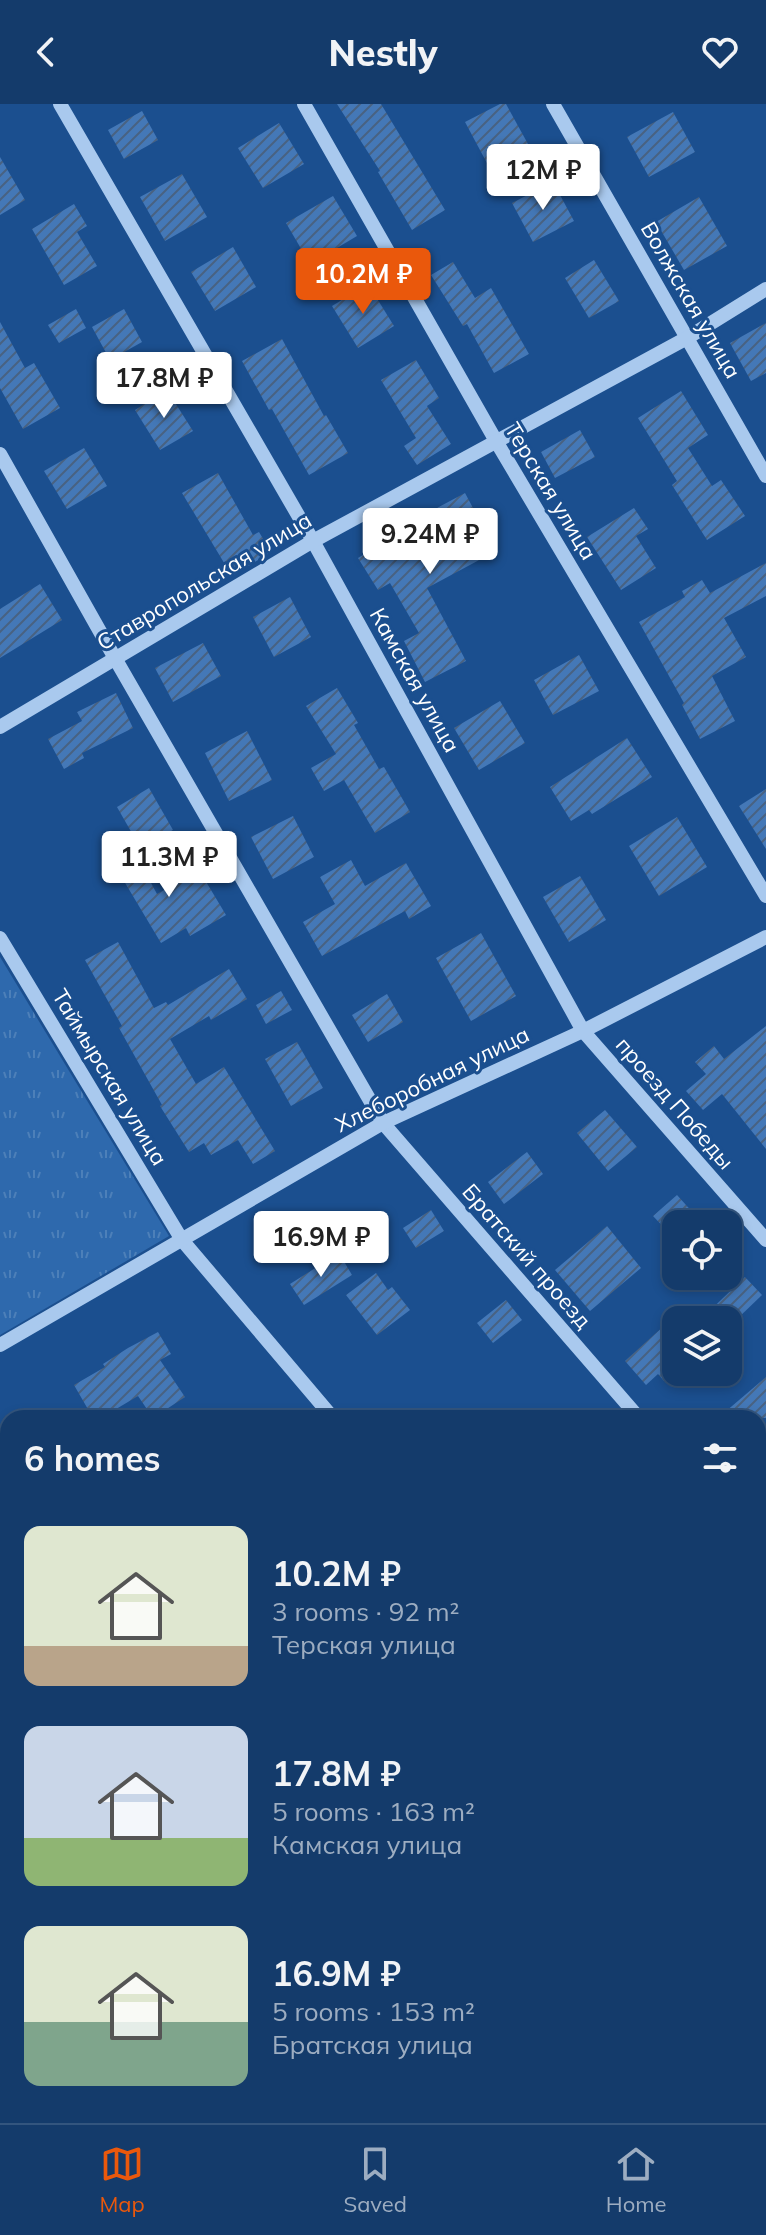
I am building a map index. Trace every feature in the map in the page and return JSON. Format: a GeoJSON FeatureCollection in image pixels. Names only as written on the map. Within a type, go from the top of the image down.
{"type":"FeatureCollection","features":[{"type":"Feature","properties":{"kind":"street","name":"Камская улица"},"geometry":{"type":"LineString","coordinates":[[60,104],[313,541],[583,1031]]}},
{"type":"Feature","properties":{"kind":"street","name":"Терская улица"},"geometry":{"type":"LineString","coordinates":[[304,104],[496,441],[766,896]]}},
{"type":"Feature","properties":{"kind":"street","name":"Волжская улица"},"geometry":{"type":"LineString","coordinates":[[553,104],[766,476]]}},
{"type":"Feature","properties":{"kind":"street","name":"Ставропольская улица"},"geometry":{"type":"LineString","coordinates":[[0,727],[313,541],[687,338],[766,289]]}},
{"type":"Feature","properties":{"kind":"street","name":"Братский проезд"},"geometry":{"type":"LineString","coordinates":[[0,454],[383,1123],[632,1410]]}},
{"type":"Feature","properties":{"kind":"street","name":"Хлеборобная улица"},"geometry":{"type":"LineString","coordinates":[[0,1345],[383,1123],[583,1031],[766,937]]}},
{"type":"Feature","properties":{"kind":"street","name":"Таймырская улица"},"geometry":{"type":"LineString","coordinates":[[0,938],[182,1240],[326,1410]]}},
{"type":"Feature","properties":{"kind":"street","name":"проезд Победы"},"geometry":{"type":"LineString","coordinates":[[583,1031],[766,1240]]}},
{"type":"Feature","properties":{"kind":"green space"},"geometry":{"type":"Polygon","coordinates":[[[0,957],[169,1236],[0,1335],[0,957]]]}},
{"type":"Feature","properties":{"kind":"building"},"geometry":{"type":"Polygon","coordinates":[[[337,104],[381,104],[445,210],[412,230],[380,171],[337,104]]]}},
{"type":"Feature","properties":{"kind":"building"},"geometry":{"type":"Polygon","coordinates":[[[500,104],[506,104],[528,144],[488,165],[465,122],[500,104]]]}},
{"type":"Feature","properties":{"kind":"building"},"geometry":{"type":"Polygon","coordinates":[[[142,111],[158,140],[124,159],[108,130],[142,111]]]}},
{"type":"Feature","properties":{"kind":"building"},"geometry":{"type":"Polygon","coordinates":[[[673,112],[695,152],[649,177],[627,137],[673,112]]]}},
{"type":"Feature","properties":{"kind":"building"},"geometry":{"type":"Polygon","coordinates":[[[279,123],[304,164],[263,188],[238,148],[279,123]]]}},
{"type":"Feature","properties":{"kind":"building"},"geometry":{"type":"Polygon","coordinates":[[[0,157],[25,200],[0,215],[0,157]]]}},
{"type":"Feature","properties":{"kind":"building"},"geometry":{"type":"Polygon","coordinates":[[[182,174],[207,217],[165,241],[140,197],[182,174]]]}},
{"type":"Feature","properties":{"kind":"building"},"geometry":{"type":"Polygon","coordinates":[[[553,182],[574,221],[533,242],[512,203],[553,182]]]}},
{"type":"Feature","properties":{"kind":"building"},"geometry":{"type":"Polygon","coordinates":[[[333,196],[357,236],[310,264],[286,223],[333,196]]]}},
{"type":"Feature","properties":{"kind":"building"},"geometry":{"type":"Polygon","coordinates":[[[699,197],[727,246],[684,270],[656,222],[699,197]]]}},
{"type":"Feature","properties":{"kind":"building"},"geometry":{"type":"Polygon","coordinates":[[[74,204],[87,226],[77,232],[97,266],[64,285],[32,229],[74,204]]]}},
{"type":"Feature","properties":{"kind":"building"},"geometry":{"type":"Polygon","coordinates":[[[233,247],[256,287],[215,311],[191,272],[233,247]]]}},
{"type":"Feature","properties":{"kind":"building"},"geometry":{"type":"Polygon","coordinates":[[[594,260],[619,301],[589,318],[565,278],[594,260]]]}},
{"type":"Feature","properties":{"kind":"building"},"geometry":{"type":"Polygon","coordinates":[[[453,262],[475,298],[491,288],[529,354],[494,373],[467,324],[463,326],[431,275],[453,262]]]}},
{"type":"Feature","properties":{"kind":"building"},"geometry":{"type":"Polygon","coordinates":[[[368,284],[394,326],[358,348],[332,306],[368,284]]]}},
{"type":"Feature","properties":{"kind":"building"},"geometry":{"type":"Polygon","coordinates":[[[76,309],[86,328],[59,343],[48,325],[76,309]]]}},
{"type":"Feature","properties":{"kind":"building"},"geometry":{"type":"Polygon","coordinates":[[[124,309],[142,342],[110,360],[92,327],[124,309]]]}},
{"type":"Feature","properties":{"kind":"building"},"geometry":{"type":"Polygon","coordinates":[[[0,322],[25,368],[34,363],[60,408],[23,429],[0,388],[0,322]]]}},
{"type":"Feature","properties":{"kind":"building"},"geometry":{"type":"Polygon","coordinates":[[[766,323],[766,373],[751,381],[730,343],[766,323]]]}},
{"type":"Feature","properties":{"kind":"building"},"geometry":{"type":"Polygon","coordinates":[[[282,339],[348,453],[309,475],[242,361],[282,339]]]}},
{"type":"Feature","properties":{"kind":"building"},"geometry":{"type":"Polygon","coordinates":[[[416,360],[439,398],[427,406],[451,444],[417,465],[404,446],[416,438],[381,380],[416,360]]]}},
{"type":"Feature","properties":{"kind":"building"},"geometry":{"type":"Polygon","coordinates":[[[167,390],[193,431],[160,450],[135,410],[167,390]]]}},
{"type":"Feature","properties":{"kind":"building"},"geometry":{"type":"Polygon","coordinates":[[[681,391],[708,435],[688,448],[712,486],[721,480],[745,516],[707,540],[672,485],[677,481],[638,418],[681,391]]]}},
{"type":"Feature","properties":{"kind":"building"},"geometry":{"type":"Polygon","coordinates":[[[580,430],[595,457],[555,478],[541,452],[580,430]]]}},
{"type":"Feature","properties":{"kind":"building"},"geometry":{"type":"Polygon","coordinates":[[[84,448],[107,486],[67,509],[44,471],[84,448]]]}},
{"type":"Feature","properties":{"kind":"building"},"geometry":{"type":"Polygon","coordinates":[[[218,473],[253,535],[259,532],[271,552],[232,576],[182,493],[218,473]]]}},
{"type":"Feature","properties":{"kind":"building"},"geometry":{"type":"Polygon","coordinates":[[[465,493],[496,551],[427,588],[466,661],[425,682],[404,641],[419,633],[390,583],[378,590],[358,558],[422,516],[465,493]]]}},
{"type":"Feature","properties":{"kind":"building"},"geometry":{"type":"Polygon","coordinates":[[[634,508],[648,529],[636,536],[656,568],[621,590],[587,537],[634,508]]]}},
{"type":"Feature","properties":{"kind":"building"},"geometry":{"type":"Polygon","coordinates":[[[766,563],[766,596],[724,618],[746,657],[712,676],[735,721],[700,739],[682,705],[684,703],[639,622],[685,597],[682,591],[702,580],[710,593],[766,563]]]}},
{"type":"Feature","properties":{"kind":"building"},"geometry":{"type":"Polygon","coordinates":[[[40,584],[62,620],[0,658],[0,609],[40,584]]]}},
{"type":"Feature","properties":{"kind":"building"},"geometry":{"type":"Polygon","coordinates":[[[290,597],[311,637],[274,657],[253,617],[290,597]]]}},
{"type":"Feature","properties":{"kind":"building"},"geometry":{"type":"Polygon","coordinates":[[[203,643],[221,676],[173,702],[155,668],[203,643]]]}},
{"type":"Feature","properties":{"kind":"building"},"geometry":{"type":"Polygon","coordinates":[[[579,655],[599,691],[553,715],[534,680],[579,655]]]}},
{"type":"Feature","properties":{"kind":"building"},"geometry":{"type":"Polygon","coordinates":[[[337,688],[358,723],[354,725],[379,769],[384,767],[410,812],[375,833],[344,780],[324,791],[311,768],[336,754],[306,706],[337,688]]]}},
{"type":"Feature","properties":{"kind":"building"},"geometry":{"type":"Polygon","coordinates":[[[116,693],[133,728],[82,753],[84,758],[64,769],[48,739],[82,721],[77,712],[116,693]]]}},
{"type":"Feature","properties":{"kind":"building"},"geometry":{"type":"Polygon","coordinates":[[[500,701],[525,743],[479,770],[454,728],[500,701]]]}},
{"type":"Feature","properties":{"kind":"building"},"geometry":{"type":"Polygon","coordinates":[[[247,731],[272,780],[229,801],[205,753],[247,731]]]}},
{"type":"Feature","properties":{"kind":"building"},"geometry":{"type":"Polygon","coordinates":[[[627,738],[652,777],[592,814],[589,810],[571,821],[550,787],[627,738]]]}},
{"type":"Feature","properties":{"kind":"building"},"geometry":{"type":"Polygon","coordinates":[[[149,788],[173,830],[141,849],[117,807],[149,788]]]}},
{"type":"Feature","properties":{"kind":"building"},"geometry":{"type":"Polygon","coordinates":[[[766,789],[766,849],[739,806],[766,789]]]}},
{"type":"Feature","properties":{"kind":"building"},"geometry":{"type":"Polygon","coordinates":[[[293,816],[314,857],[273,879],[251,837],[293,816]]]}},
{"type":"Feature","properties":{"kind":"building"},"geometry":{"type":"Polygon","coordinates":[[[677,817],[707,867],[659,896],[629,846],[677,817]]]}},
{"type":"Feature","properties":{"kind":"building"},"geometry":{"type":"Polygon","coordinates":[[[130,844],[157,894],[199,870],[226,915],[190,936],[186,928],[161,943],[109,856],[130,844]]]}},
{"type":"Feature","properties":{"kind":"building"},"geometry":{"type":"Polygon","coordinates":[[[351,860],[365,886],[406,863],[431,906],[409,919],[405,911],[322,956],[303,922],[335,904],[320,877],[351,860]]]}},
{"type":"Feature","properties":{"kind":"building"},"geometry":{"type":"Polygon","coordinates":[[[580,876],[606,920],[569,942],[543,897],[580,876]]]}},
{"type":"Feature","properties":{"kind":"building"},"geometry":{"type":"Polygon","coordinates":[[[481,933],[516,996],[471,1021],[436,958],[481,933]]]}},
{"type":"Feature","properties":{"kind":"building"},"geometry":{"type":"Polygon","coordinates":[[[118,942],[154,1008],[166,1002],[168,1005],[229,969],[247,999],[211,1020],[209,1016],[170,1039],[196,1084],[224,1067],[275,1151],[253,1164],[238,1140],[211,1155],[204,1143],[189,1152],[160,1106],[119,1028],[122,1026],[85,960],[118,942]]]}},
{"type":"Feature","properties":{"kind":"building"},"geometry":{"type":"Polygon","coordinates":[[[281,991],[292,1010],[266,1024],[256,1005],[281,991]]]}},
{"type":"Feature","properties":{"kind":"building"},"geometry":{"type":"Polygon","coordinates":[[[387,994],[403,1022],[368,1042],[352,1015],[387,994]]]}},
{"type":"Feature","properties":{"kind":"building"},"geometry":{"type":"Polygon","coordinates":[[[766,1026],[766,1149],[722,1094],[703,1110],[686,1091],[706,1074],[695,1062],[714,1046],[724,1059],[766,1026]]]}},
{"type":"Feature","properties":{"kind":"building"},"geometry":{"type":"Polygon","coordinates":[[[297,1042],[323,1088],[291,1106],[265,1059],[297,1042]]]}},
{"type":"Feature","properties":{"kind":"building"},"geometry":{"type":"Polygon","coordinates":[[[605,1110],[637,1147],[608,1171],[577,1133],[605,1110]]]}},
{"type":"Feature","properties":{"kind":"building"},"geometry":{"type":"Polygon","coordinates":[[[527,1152],[543,1174],[504,1204],[488,1182],[527,1152]]]}},
{"type":"Feature","properties":{"kind":"building"},"geometry":{"type":"Polygon","coordinates":[[[677,1195],[690,1210],[662,1210],[662,1225],[653,1216],[677,1195]]]}},
{"type":"Feature","properties":{"kind":"building"},"geometry":{"type":"Polygon","coordinates":[[[431,1210],[444,1231],[416,1248],[403,1228],[431,1210]]]}},
{"type":"Feature","properties":{"kind":"building"},"geometry":{"type":"Polygon","coordinates":[[[607,1226],[641,1268],[590,1311],[555,1270],[607,1226]]]}},
{"type":"Feature","properties":{"kind":"building"},"geometry":{"type":"Polygon","coordinates":[[[339,1253],[352,1275],[304,1305],[290,1284],[339,1253]]]}},
{"type":"Feature","properties":{"kind":"building"},"geometry":{"type":"Polygon","coordinates":[[[376,1273],[388,1290],[392,1287],[410,1310],[377,1335],[346,1295],[376,1273]]]}},
{"type":"Feature","properties":{"kind":"building"},"geometry":{"type":"Polygon","coordinates":[[[745,1277],[762,1295],[742,1314],[742,1306],[715,1306],[731,1290],[742,1290],[745,1277]]]}},
{"type":"Feature","properties":{"kind":"building"},"geometry":{"type":"Polygon","coordinates":[[[506,1300],[522,1320],[493,1343],[477,1323],[506,1300]]]}},
{"type":"Feature","properties":{"kind":"building"},"geometry":{"type":"Polygon","coordinates":[[[662,1328],[662,1379],[658,1374],[646,1385],[625,1361],[662,1328]]]}},
{"type":"Feature","properties":{"kind":"building"},"geometry":{"type":"Polygon","coordinates":[[[158,1332],[171,1354],[160,1360],[185,1397],[165,1410],[148,1410],[138,1396],[114,1410],[88,1410],[74,1385],[105,1367],[103,1364],[158,1332]]]}},
{"type":"Feature","properties":{"kind":"building"},"geometry":{"type":"Polygon","coordinates":[[[766,1377],[766,1410],[727,1410],[766,1377]]]}}]}
